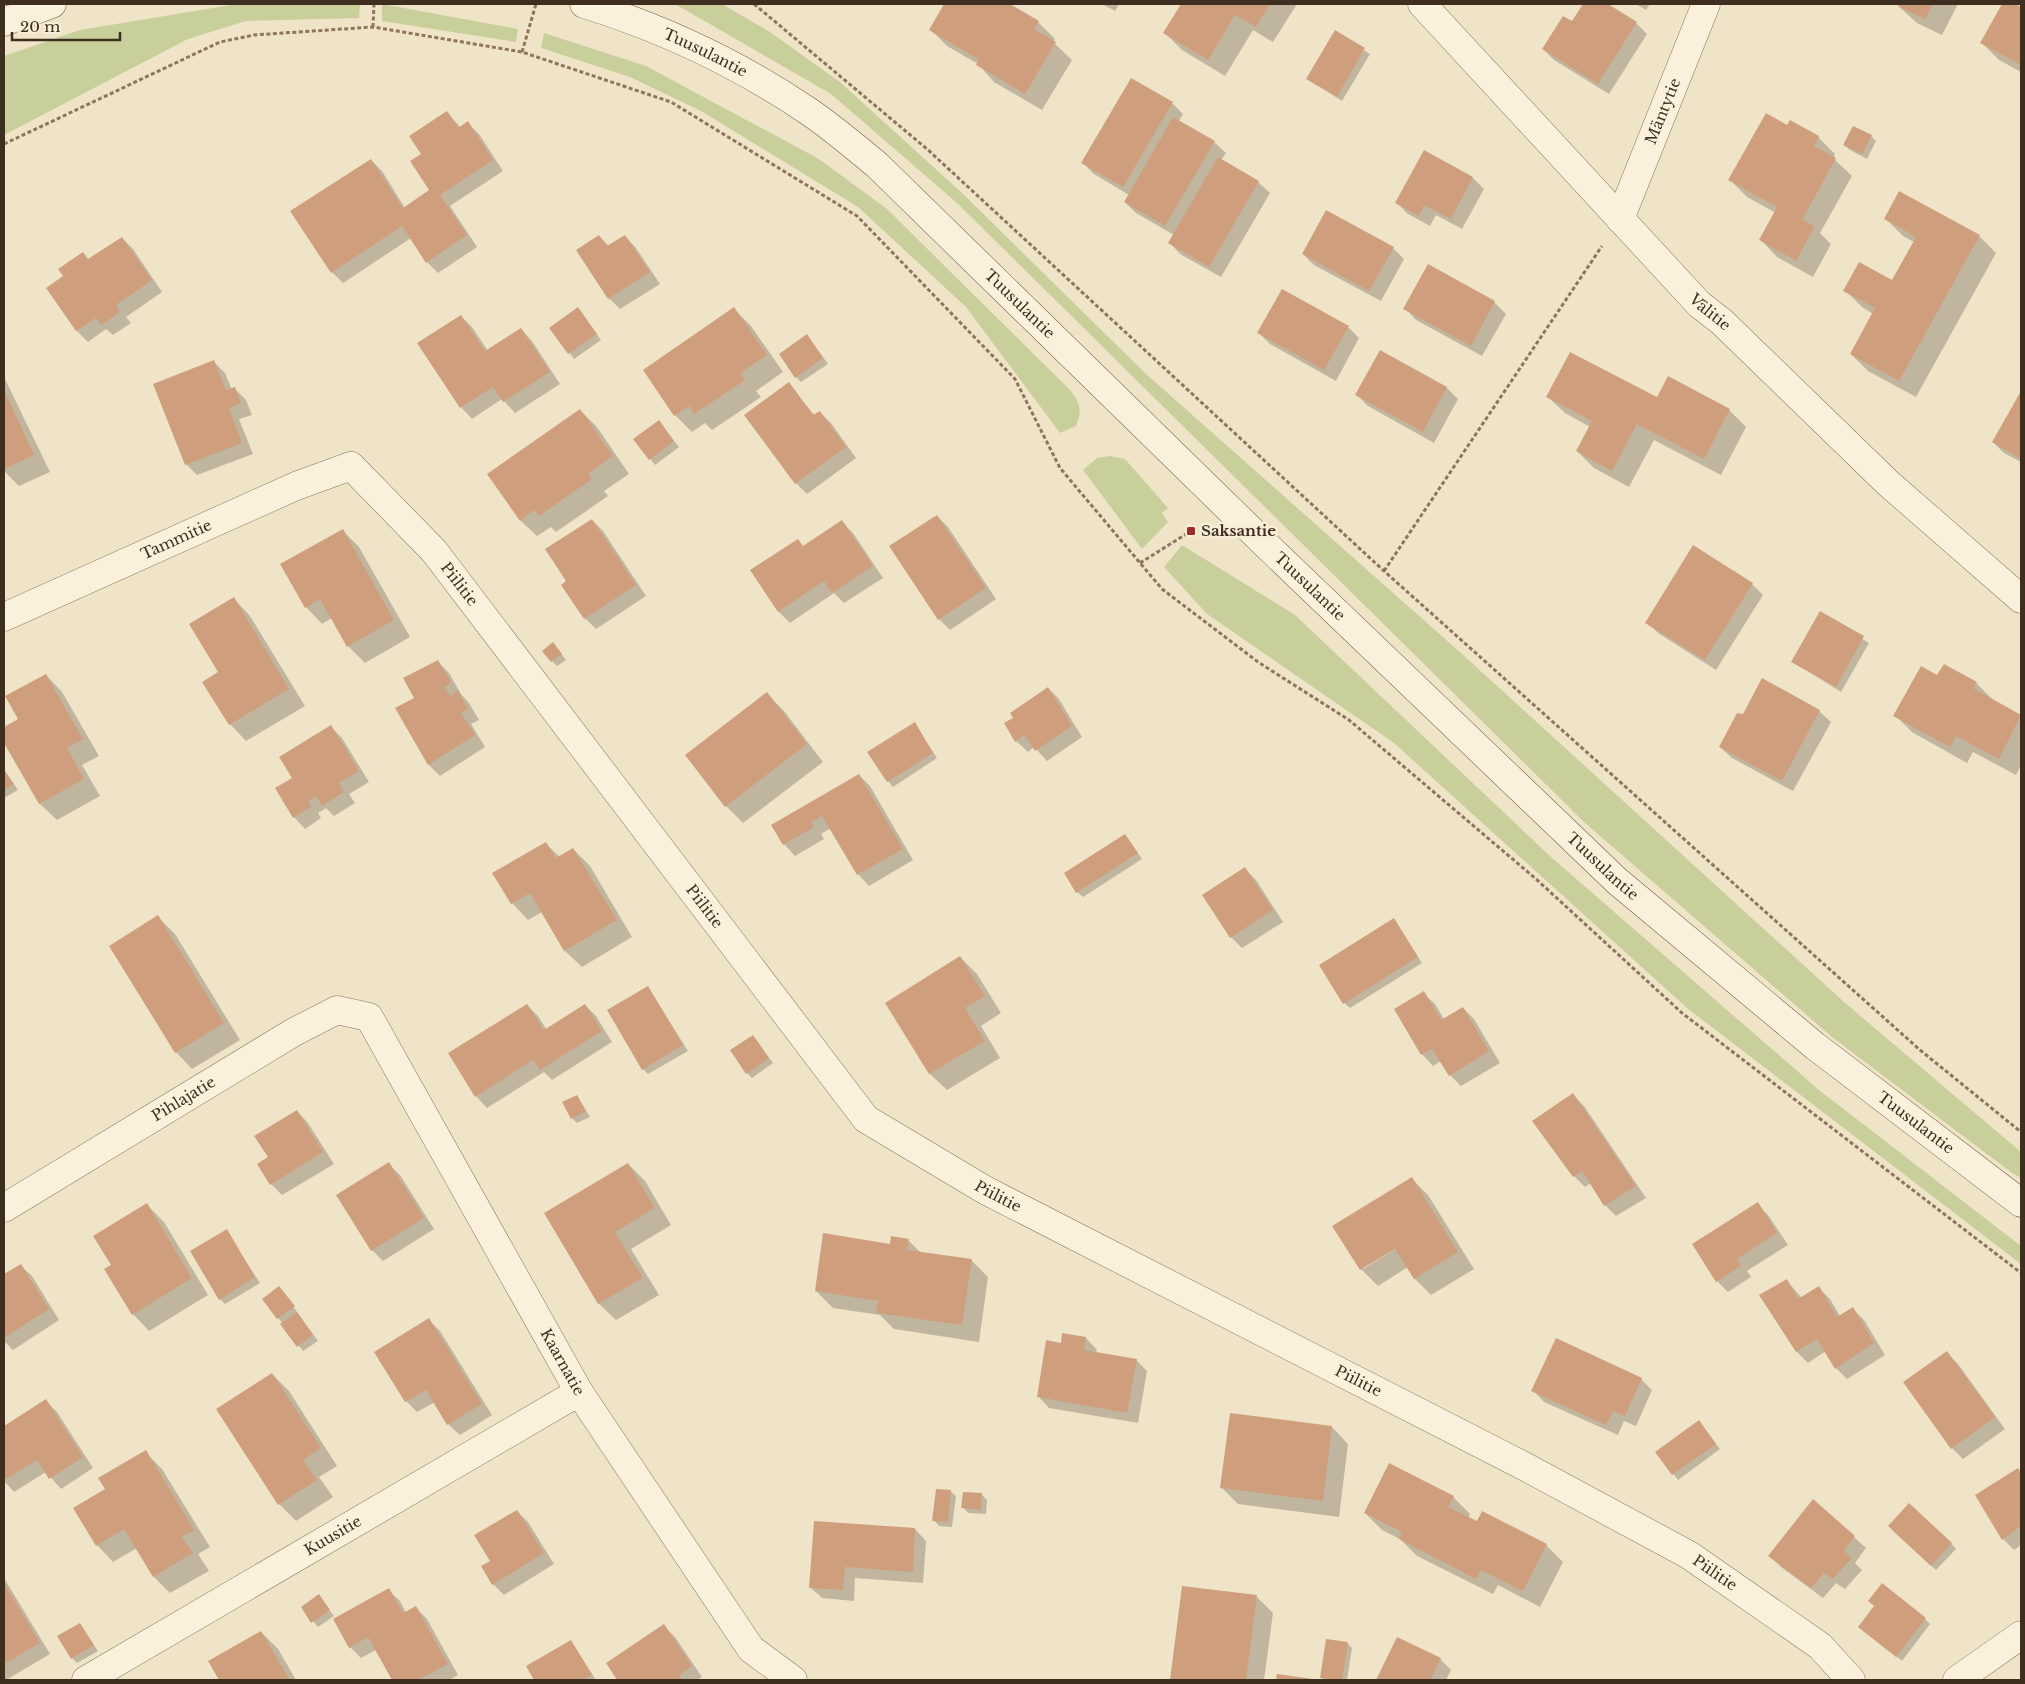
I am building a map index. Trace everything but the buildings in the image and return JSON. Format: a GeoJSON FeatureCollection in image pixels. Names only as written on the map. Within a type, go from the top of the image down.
{"type":"FeatureCollection","features":[{"type":"Feature","properties":{"kind":"street"},"geometry":{"type":"LineString","coordinates":[[4,22],[52,4]]}},
{"type":"Feature","properties":{"kind":"street","name":"Tuusulantie"},"geometry":{"type":"LineString","coordinates":[[584,4],[613,13],[677,39],[746,73],[809,111],[878,165],[1260,539],[1617,881],[1815,1046],[2021,1203]]}},
{"type":"Feature","properties":{"kind":"street","name":"Välitie"},"geometry":{"type":"LineString","coordinates":[[1422,4],[1699,304],[1722,322],[1888,483],[2021,599]]}},
{"type":"Feature","properties":{"kind":"street","name":"Mäntytie"},"geometry":{"type":"LineString","coordinates":[[1620,219],[1706,4]]}},
{"type":"Feature","properties":{"kind":"street","name":"Tammitie"},"geometry":{"type":"LineString","coordinates":[[4,617],[296,486],[351,466]]}},
{"type":"Feature","properties":{"kind":"street","name":"Piilitie"},"geometry":{"type":"LineString","coordinates":[[351,466],[434,551],[866,1119],[985,1190],[1522,1465],[1689,1555],[1820,1646],[1851,1680]]}},
{"type":"Feature","properties":{"kind":"street","name":"Pihlajatie"},"geometry":{"type":"LineString","coordinates":[[4,1208],[337,1010],[369,1018]]}},
{"type":"Feature","properties":{"kind":"street","name":"Kaarnatie"},"geometry":{"type":"LineString","coordinates":[[369,1018],[580,1392],[751,1649],[793,1680]]}},
{"type":"Feature","properties":{"kind":"street","name":"Kuusitie"},"geometry":{"type":"LineString","coordinates":[[86,1680],[580,1392]]}},
{"type":"Feature","properties":{"kind":"street"},"geometry":{"type":"LineString","coordinates":[[1957,1680],[2021,1635]]}},
{"type":"Feature","properties":{"kind":"path"},"geometry":{"type":"LineString","coordinates":[[373,27],[374,4]]}},
{"type":"Feature","properties":{"kind":"path"},"geometry":{"type":"LineString","coordinates":[[522,52],[536,4]]}},
{"type":"Feature","properties":{"kind":"path"},"geometry":{"type":"LineString","coordinates":[[754,4],[927,149],[1384,571],[1920,1050],[2021,1132]]}},
{"type":"Feature","properties":{"kind":"path"},"geometry":{"type":"LineString","coordinates":[[4,144],[220,42],[254,35],[373,27],[522,52],[671,102],[857,216],[1015,379],[1060,468],[1162,589],[1258,662],[1349,720],[1536,879],[1682,1013],[2021,1272]]}},
{"type":"Feature","properties":{"kind":"path"},"geometry":{"type":"LineString","coordinates":[[1384,571],[1620,219]]}},
{"type":"Feature","properties":{"kind":"path"},"geometry":{"type":"LineString","coordinates":[[1140,562],[1191,531]]}},
{"type":"Feature","properties":{"kind":"green space"},"geometry":{"type":"Polygon","coordinates":[[[237,4],[360,4],[359,18],[246,21],[188,39],[4,135],[4,56],[80,30],[237,4]]]}},
{"type":"Feature","properties":{"kind":"green space"},"geometry":{"type":"Polygon","coordinates":[[[382,4],[518,29],[516,42],[382,21],[382,4]]]}},
{"type":"Feature","properties":{"kind":"green space"},"geometry":{"type":"Polygon","coordinates":[[[675,4],[722,4],[770,32],[840,82],[962,193],[1145,373],[1462,654],[1844,1002],[2021,1152],[2021,1178],[1832,1037],[1584,822],[957,203],[831,94],[675,4]]]}},
{"type":"Feature","properties":{"kind":"green space"},"geometry":{"type":"Polygon","coordinates":[[[544,33],[646,66],[819,159],[887,209],[1070,390],[1076,399],[1080,411],[1076,426],[1060,433],[966,307],[858,207],[701,111],[630,77],[541,48],[544,33]]]}},
{"type":"Feature","properties":{"kind":"green space"},"geometry":{"type":"Polygon","coordinates":[[[1110,456],[1125,459],[1168,508],[1162,513],[1168,522],[1142,549],[1083,470],[1097,458],[1110,456]]]}},
{"type":"Feature","properties":{"kind":"green space"},"geometry":{"type":"Polygon","coordinates":[[[1182,545],[1295,615],[1551,857],[1819,1090],[2021,1246],[2021,1264],[1687,1008],[1394,743],[1207,614],[1164,567],[1182,545]]]}},
{"type":"Feature","properties":{"kind":"place","name":"Saksantie"},"geometry":{"type":"Point","coordinates":[1191,531]}}]}
